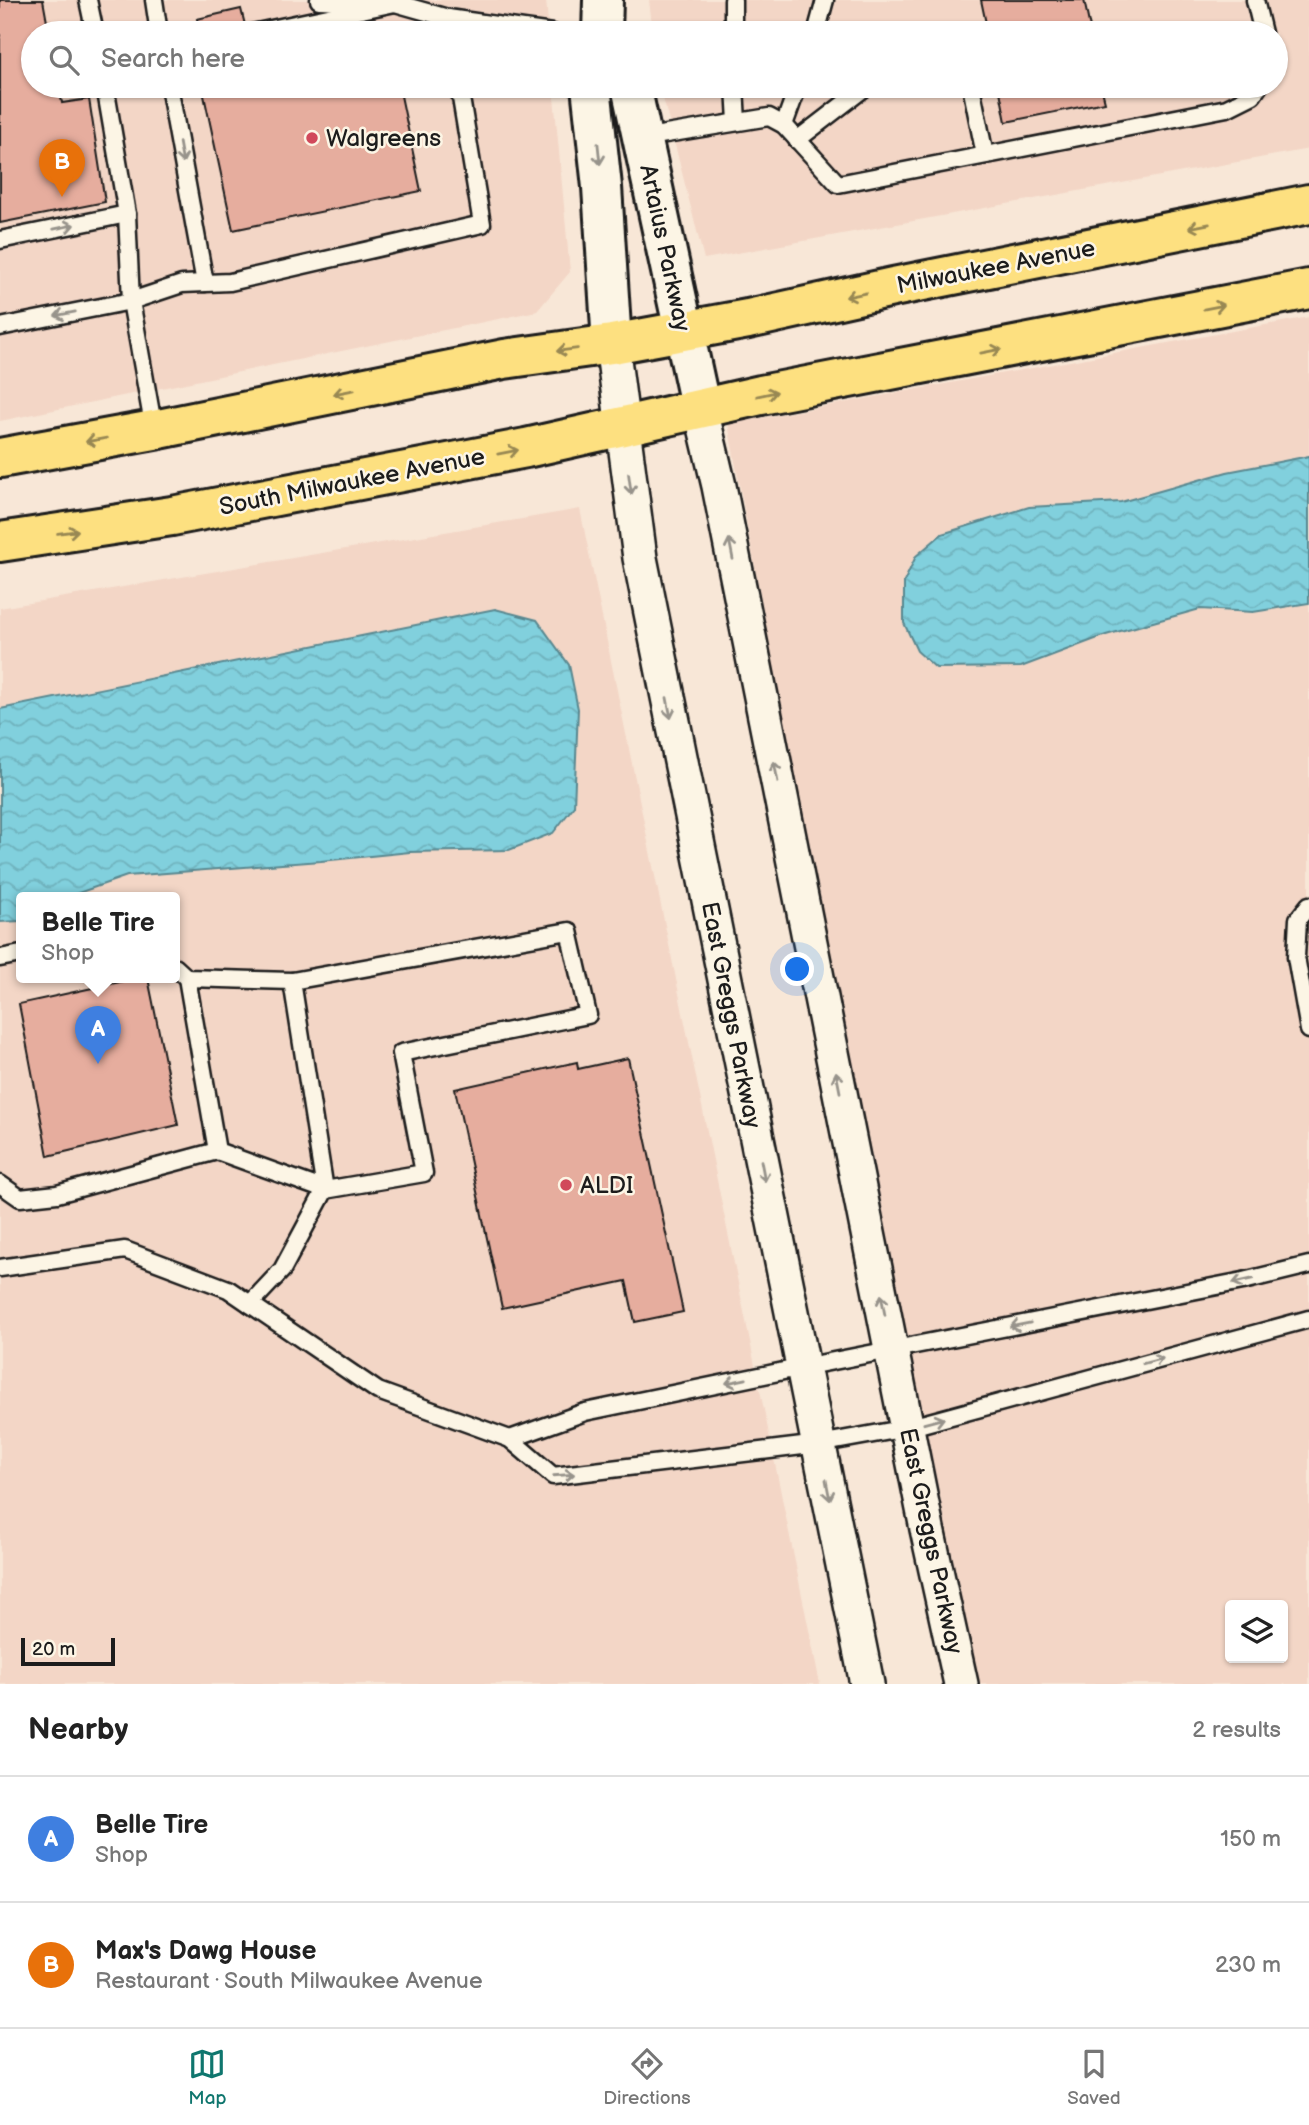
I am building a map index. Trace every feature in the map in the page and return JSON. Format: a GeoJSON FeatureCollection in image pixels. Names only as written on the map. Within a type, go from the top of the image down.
{"type":"FeatureCollection","features":[{"type":"Feature","properties":{"kind":"main road","name":"Milwaukee Avenue"},"geometry":{"type":"LineString","coordinates":[[683,329],[748,319],[893,287],[1309,204]]}},
{"type":"Feature","properties":{"kind":"main road"},"geometry":{"type":"LineString","coordinates":[[701,410],[761,395],[1309,289]]}},
{"type":"Feature","properties":{"kind":"main road"},"geometry":{"type":"LineString","coordinates":[[0,458],[154,430],[504,359],[612,344],[683,329]]}},
{"type":"Feature","properties":{"kind":"main road","name":"South Milwaukee Avenue"},"geometry":{"type":"LineString","coordinates":[[0,542],[172,516],[526,448],[701,410]]}},
{"type":"Feature","properties":{"kind":"street"},"geometry":{"type":"LineString","coordinates":[[603,0],[603,21]]}},
{"type":"Feature","properties":{"kind":"street","name":"Artaius Parkway"},"geometry":{"type":"LineString","coordinates":[[593,98],[612,344]]}},
{"type":"Feature","properties":{"kind":"street","name":"Artaius Parkway"},"geometry":{"type":"LineString","coordinates":[[634,98],[701,410]]}},
{"type":"Feature","properties":{"kind":"street","name":"East Greggs Parkway"},"geometry":{"type":"LineString","coordinates":[[612,344],[640,558],[867,1684]]}},
{"type":"Feature","properties":{"kind":"street","name":"East Greggs Parkway"},"geometry":{"type":"LineString","coordinates":[[701,410],[719,486],[907,1428],[961,1684]]}},
{"type":"Feature","properties":{"kind":"lane"},"geometry":{"type":"LineString","coordinates":[[88,0],[92,21]]}},
{"type":"Feature","properties":{"kind":"lane"},"geometry":{"type":"LineString","coordinates":[[153,0],[157,21]]}},
{"type":"Feature","properties":{"kind":"lane"},"geometry":{"type":"LineString","coordinates":[[319,0],[395,3],[437,21]]}},
{"type":"Feature","properties":{"kind":"lane"},"geometry":{"type":"LineString","coordinates":[[733,0],[733,21]]}},
{"type":"Feature","properties":{"kind":"lane"},"geometry":{"type":"LineString","coordinates":[[819,21],[825,0]]}},
{"type":"Feature","properties":{"kind":"lane"},"geometry":{"type":"LineString","coordinates":[[1255,0],[1260,21]]}},
{"type":"Feature","properties":{"kind":"lane"},"geometry":{"type":"LineString","coordinates":[[309,21],[395,3]]}},
{"type":"Feature","properties":{"kind":"lane"},"geometry":{"type":"LineString","coordinates":[[107,98],[127,214],[131,300],[154,430]]}},
{"type":"Feature","properties":{"kind":"lane"},"geometry":{"type":"LineString","coordinates":[[171,98],[205,283]]}},
{"type":"Feature","properties":{"kind":"lane"},"geometry":{"type":"LineString","coordinates":[[0,327],[131,300],[182,284],[230,282],[482,224],[461,98]]}},
{"type":"Feature","properties":{"kind":"lane"},"geometry":{"type":"LineString","coordinates":[[736,98],[737,122]]}},
{"type":"Feature","properties":{"kind":"lane"},"geometry":{"type":"LineString","coordinates":[[784,125],[794,98]]}},
{"type":"Feature","properties":{"kind":"lane"},"geometry":{"type":"LineString","coordinates":[[797,140],[851,98]]}},
{"type":"Feature","properties":{"kind":"lane"},"geometry":{"type":"LineString","coordinates":[[973,98],[985,155]]}},
{"type":"Feature","properties":{"kind":"lane"},"geometry":{"type":"LineString","coordinates":[[642,138],[769,117],[784,125],[838,184],[1227,108],[1247,98]]}},
{"type":"Feature","properties":{"kind":"lane"},"geometry":{"type":"LineString","coordinates":[[0,240],[127,214]]}},
{"type":"Feature","properties":{"kind":"lane"},"geometry":{"type":"LineString","coordinates":[[1309,905],[1298,919],[1296,957],[1309,1030]]}},
{"type":"Feature","properties":{"kind":"lane"},"geometry":{"type":"LineString","coordinates":[[0,1184],[20,1198],[57,1194],[217,1151],[325,1190],[424,1173],[401,1053],[588,1015],[569,931],[292,981],[181,972],[217,1151]]}},
{"type":"Feature","properties":{"kind":"lane"},"geometry":{"type":"LineString","coordinates":[[250,1304],[282,1270],[325,1190],[292,981]]}},
{"type":"Feature","properties":{"kind":"lane"},"geometry":{"type":"LineString","coordinates":[[0,1268],[125,1251],[228,1289],[378,1391],[510,1438],[553,1476],[819,1444],[907,1428],[1309,1319]]}},
{"type":"Feature","properties":{"kind":"lane"},"geometry":{"type":"LineString","coordinates":[[510,1438],[585,1412],[1230,1284],[1309,1265]]}},
{"type":"Feature","properties":{"kind":"shaded area"},"geometry":{"type":"Polygon","coordinates":[[[0,0],[546,0],[548,21],[21,21],[21,98],[554,98],[570,272],[537,311],[0,421],[0,0]]]}},
{"type":"Feature","properties":{"kind":"shaded area"},"geometry":{"type":"Polygon","coordinates":[[[649,0],[1309,0],[1309,149],[704,259],[663,98],[1288,98],[1288,21],[652,21],[649,0]]]}},
{"type":"Feature","properties":{"kind":"shaded area"},"geometry":{"type":"Polygon","coordinates":[[[1309,317],[1309,1684],[965,1684],[728,424],[1309,317]]]}},
{"type":"Feature","properties":{"kind":"shaded area"},"geometry":{"type":"Polygon","coordinates":[[[580,509],[820,1684],[0,1684],[0,608],[580,509]]]}},
{"type":"Feature","properties":{"kind":"water"},"geometry":{"type":"Polygon","coordinates":[[[1309,456],[1309,603],[1253,612],[1200,609],[1106,635],[1021,667],[936,668],[917,651],[904,623],[904,582],[916,556],[942,534],[1029,507],[1121,502],[1227,472],[1309,456]]]}},
{"type":"Feature","properties":{"kind":"water"},"geometry":{"type":"Polygon","coordinates":[[[495,609],[537,620],[569,665],[578,709],[574,806],[553,833],[509,850],[410,852],[127,876],[81,892],[16,892],[16,921],[0,922],[0,709],[495,609]]]}},
{"type":"Feature","properties":{"kind":"building"},"geometry":{"type":"Polygon","coordinates":[[[0,0],[43,0],[47,21],[21,21],[21,98],[61,98],[62,103],[89,99],[105,202],[0,223],[0,0]]]}},
{"type":"Feature","properties":{"kind":"building"},"geometry":{"type":"Polygon","coordinates":[[[981,0],[1084,0],[1088,21],[985,21],[981,0]]]}},
{"type":"Feature","properties":{"kind":"building"},"geometry":{"type":"Polygon","coordinates":[[[241,9],[244,21],[197,21],[241,9]]]}},
{"type":"Feature","properties":{"kind":"building","name":"Walgreens"},"geometry":{"type":"Polygon","coordinates":[[[205,98],[402,98],[421,191],[233,230],[205,98]]]}},
{"type":"Feature","properties":{"kind":"building"},"geometry":{"type":"Polygon","coordinates":[[[1001,98],[1104,98],[1105,102],[1006,122],[1001,98]]]}},
{"type":"Feature","properties":{"kind":"building"},"geometry":{"type":"Polygon","coordinates":[[[115,983],[149,983],[178,1125],[48,1156],[19,1004],[115,983]]]}},
{"type":"Feature","properties":{"kind":"building","name":"ALDI"},"geometry":{"type":"Polygon","coordinates":[[[628,1058],[683,1312],[635,1322],[626,1281],[502,1308],[455,1089],[577,1062],[578,1069],[628,1058]]]}},
{"type":"Feature","properties":{"kind":"place","name":"Walgreens"},"geometry":{"type":"Point","coordinates":[312,138]}},
{"type":"Feature","properties":{"kind":"place","name":"Max's Dawg House"},"geometry":{"type":"Point","coordinates":[62,197]}},
{"type":"Feature","properties":{"kind":"place","name":"Belle Tire"},"geometry":{"type":"Point","coordinates":[98,1064]}},
{"type":"Feature","properties":{"kind":"place","name":"ALDI"},"geometry":{"type":"Point","coordinates":[566,1185]}}]}
